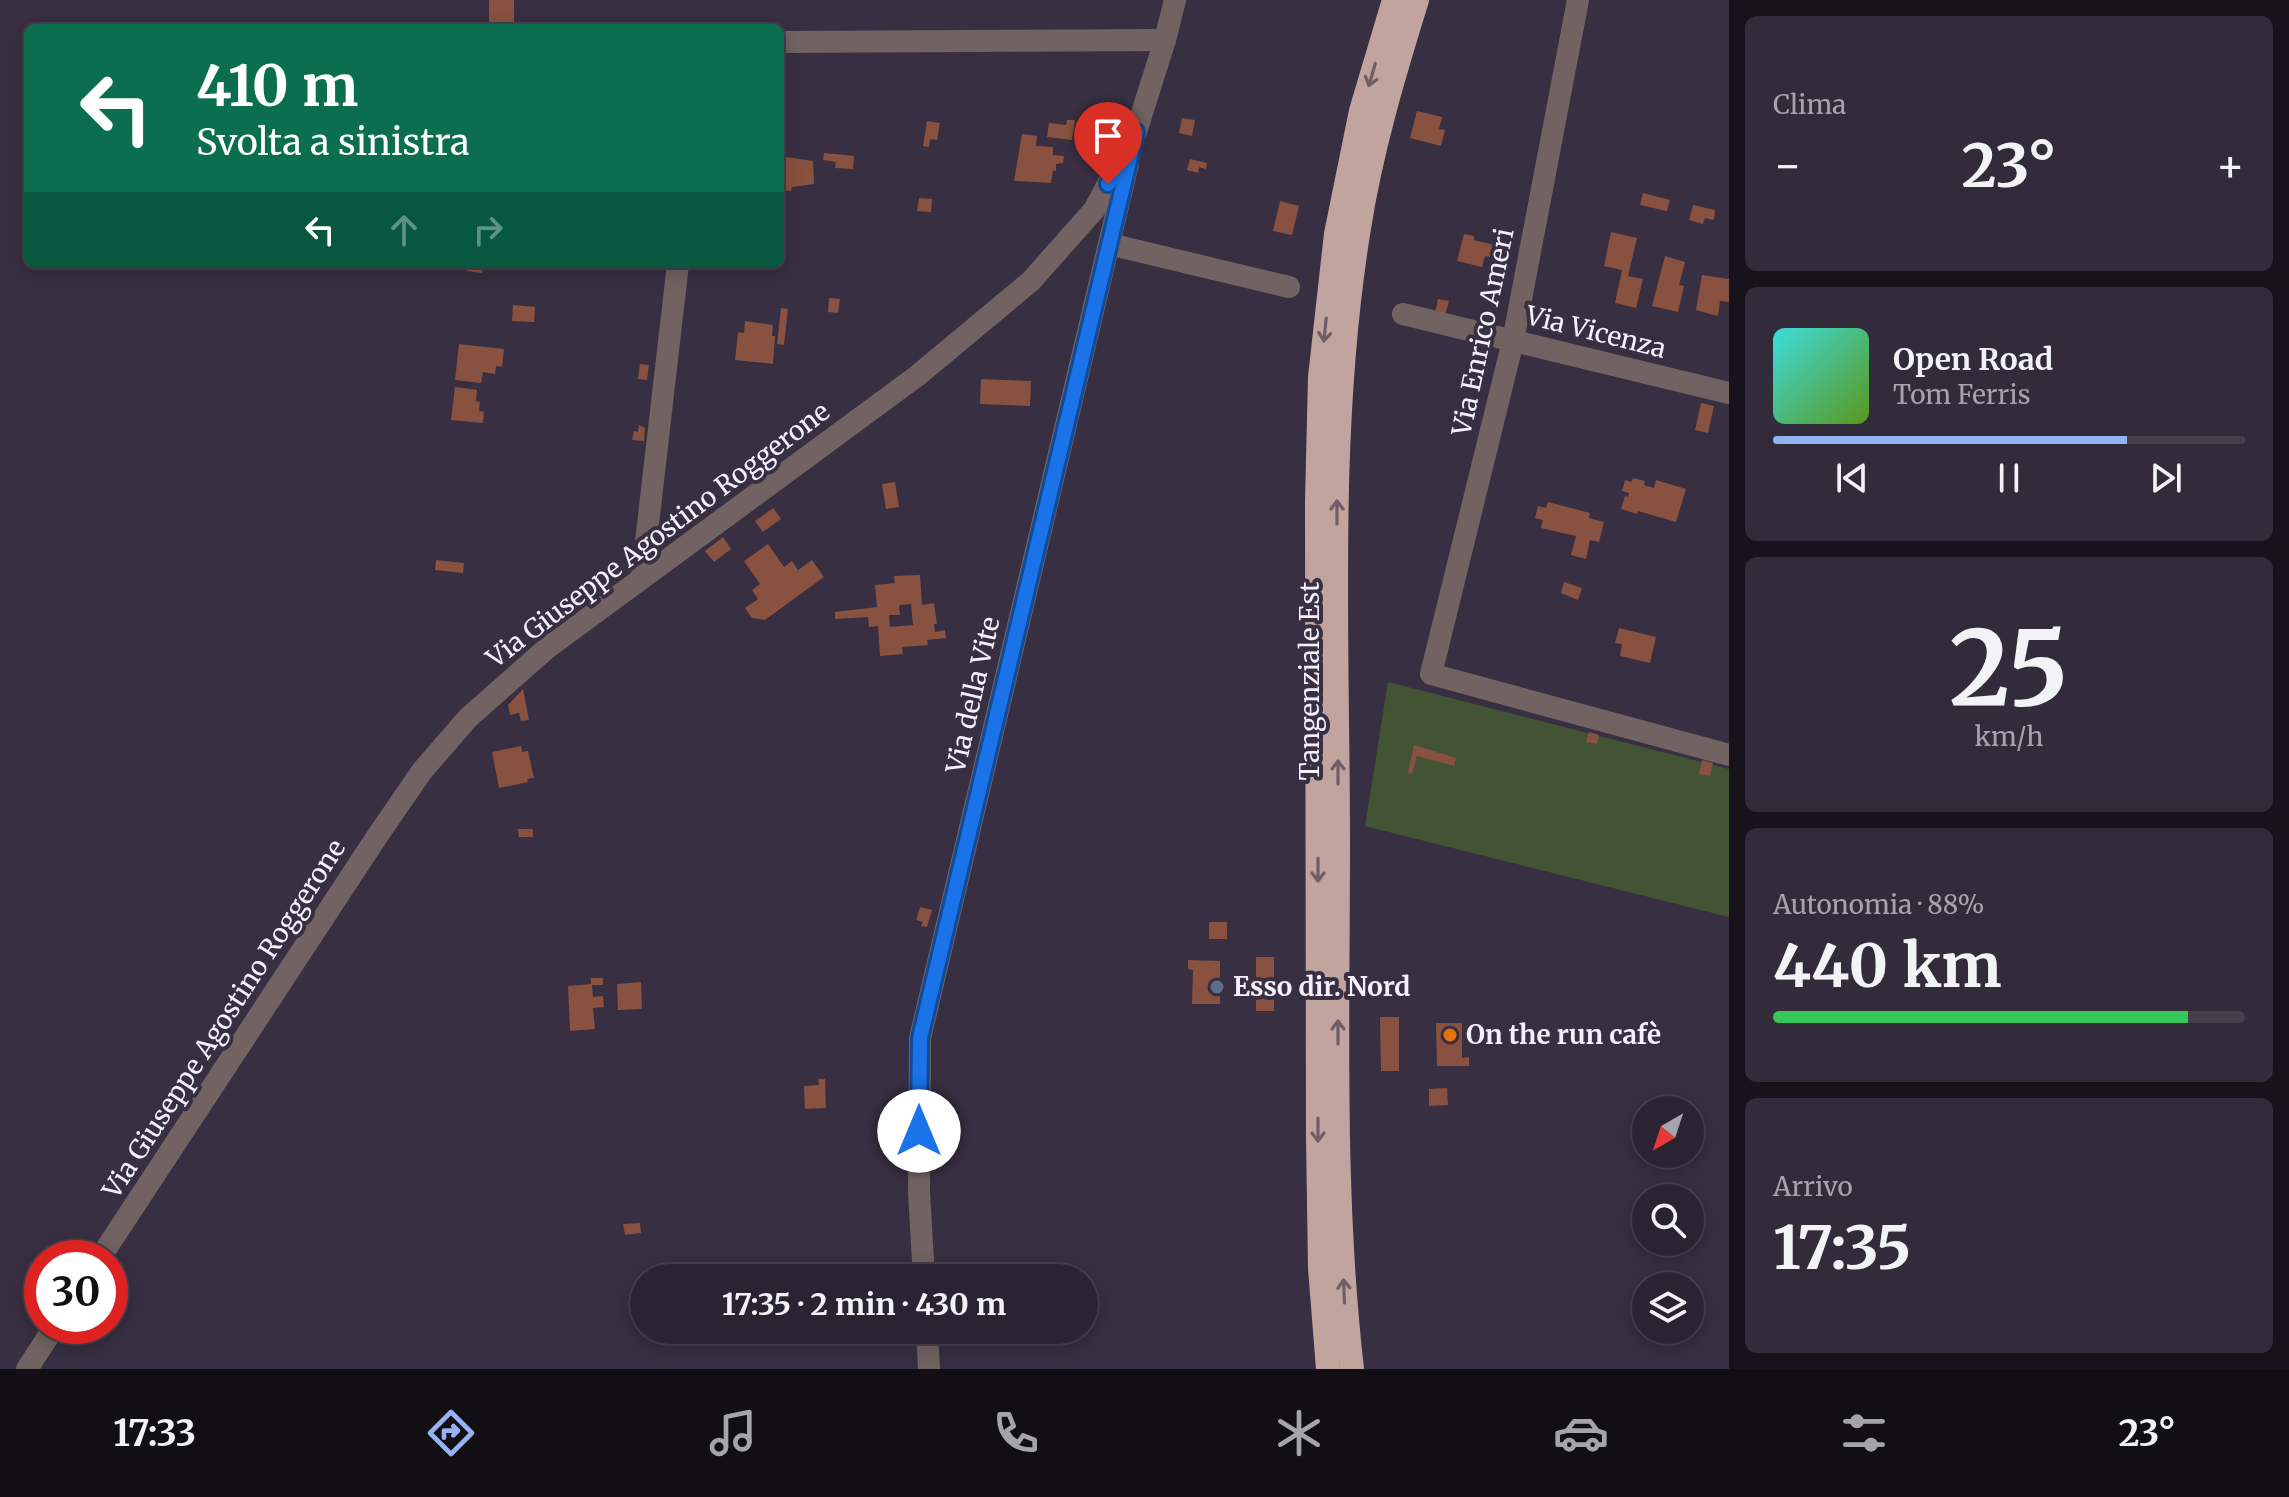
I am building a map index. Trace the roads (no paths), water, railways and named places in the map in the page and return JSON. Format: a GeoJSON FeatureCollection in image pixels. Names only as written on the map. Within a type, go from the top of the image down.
{"type":"FeatureCollection","features":[{"type":"Feature","properties":{"kind":"highway","name":"Tangenziale Est"},"geometry":{"type":"LineString","coordinates":[[1328,1369],[1320,1268],[1318,1137],[1317,502],[1320,377],[1339,219],[1361,111],[1394,0]]}},
{"type":"Feature","properties":{"kind":"highway","name":"Tangenziale Est"},"geometry":{"type":"LineString","coordinates":[[1352,1369],[1345,1307],[1338,1148],[1337,487],[1342,368],[1359,227],[1386,109],[1417,0]]}},
{"type":"Feature","properties":{"kind":"street","name":"Via Giuseppe Agostino Roggerone"},"geometry":{"type":"LineString","coordinates":[[112,1240],[422,771],[468,718],[546,649],[917,376],[1031,281],[1094,210],[1136,132],[1175,0]]}},
{"type":"Feature","properties":{"kind":"street","name":"Via Enrico Ameri"},"geometry":{"type":"LineString","coordinates":[[1573,1],[1513,341],[1431,674],[1729,755]]}},
{"type":"Feature","properties":{"kind":"street"},"geometry":{"type":"LineString","coordinates":[[784,42],[1165,40]]}},
{"type":"Feature","properties":{"kind":"street","name":"Via della Vite"},"geometry":{"type":"LineString","coordinates":[[923,1264],[919,1192],[920,1038],[1136,132]]}},
{"type":"Feature","properties":{"kind":"street"},"geometry":{"type":"LineString","coordinates":[[1109,244],[1289,287]]}},
{"type":"Feature","properties":{"kind":"street"},"geometry":{"type":"LineString","coordinates":[[642,576],[678,268]]}},
{"type":"Feature","properties":{"kind":"street","name":"Via Vicenza"},"geometry":{"type":"LineString","coordinates":[[1403,314],[1729,393]]}},
{"type":"Feature","properties":{"kind":"street"},"geometry":{"type":"LineString","coordinates":[[27,1369],[43,1344]]}},
{"type":"Feature","properties":{"kind":"street"},"geometry":{"type":"LineString","coordinates":[[928,1344],[929,1369]]}},
{"type":"Feature","properties":{"kind":"place","name":"Esso dir. Nord"},"geometry":{"type":"Point","coordinates":[1217,987]}},
{"type":"Feature","properties":{"kind":"place","name":"On the run cafè"},"geometry":{"type":"Point","coordinates":[1450,1035]}}]}
